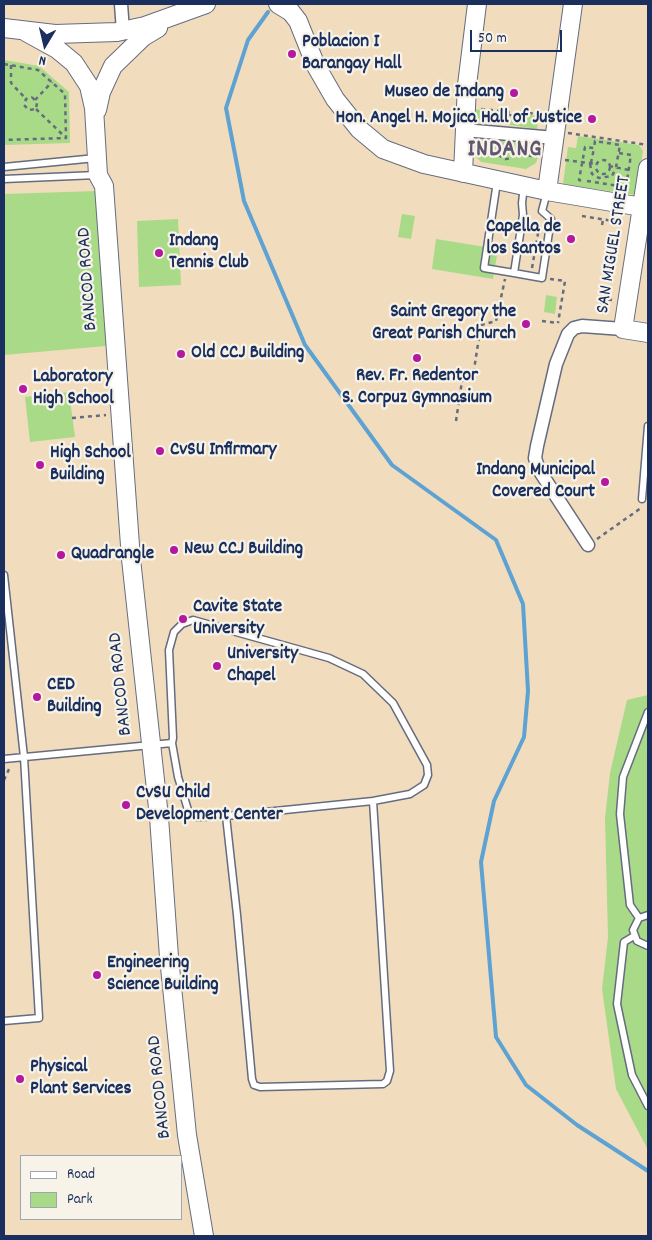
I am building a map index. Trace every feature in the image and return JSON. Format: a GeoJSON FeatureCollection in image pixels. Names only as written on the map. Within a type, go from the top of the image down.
{"type":"FeatureCollection","features":[{"type":"Feature","properties":{"kind":"street"},"geometry":{"type":"LineString","coordinates":[[121,4],[123,31]]}},
{"type":"Feature","properties":{"kind":"street"},"geometry":{"type":"LineString","coordinates":[[4,28],[26,32],[71,34],[123,31],[173,17],[206,4]]}},
{"type":"Feature","properties":{"kind":"street"},"geometry":{"type":"LineString","coordinates":[[278,4],[291,12],[298,21],[316,66],[329,90],[348,116],[369,139],[383,149],[407,160],[463,173],[500,174],[524,186],[644,208]]}},
{"type":"Feature","properties":{"kind":"street"},"geometry":{"type":"LineString","coordinates":[[463,173],[467,85],[476,4]]}},
{"type":"Feature","properties":{"kind":"street"},"geometry":{"type":"LineString","coordinates":[[547,191],[562,136],[558,117],[573,4]]}},
{"type":"Feature","properties":{"kind":"street","name":"BANCOD ROAD"},"geometry":{"type":"LineString","coordinates":[[96,126],[101,92],[112,66],[143,37],[173,17]]}},
{"type":"Feature","properties":{"kind":"street","name":"BANCOD ROAD"},"geometry":{"type":"LineString","coordinates":[[26,32],[57,49],[78,68],[89,86],[96,126],[98,166],[104,186],[125,492],[159,817],[169,957],[187,1135],[204,1236]]}},
{"type":"Feature","properties":{"kind":"street"},"geometry":{"type":"LineString","coordinates":[[464,130],[562,136]]}},
{"type":"Feature","properties":{"kind":"street","name":"SAN MIGUEL STREET"},"geometry":{"type":"LineString","coordinates":[[623,329],[644,208],[648,168]]}},
{"type":"Feature","properties":{"kind":"street"},"geometry":{"type":"LineString","coordinates":[[588,545],[539,470],[535,458],[553,375],[568,334],[574,328],[582,326],[648,333]]}},
{"type":"Feature","properties":{"kind":"lane"},"geometry":{"type":"LineString","coordinates":[[4,167],[98,166]]}},
{"type":"Feature","properties":{"kind":"lane"},"geometry":{"type":"LineString","coordinates":[[4,179],[98,166]]}},
{"type":"Feature","properties":{"kind":"lane"},"geometry":{"type":"LineString","coordinates":[[500,174],[484,268],[542,278],[551,218],[542,210],[547,191]]}},
{"type":"Feature","properties":{"kind":"lane"},"geometry":{"type":"LineString","coordinates":[[514,273],[523,214],[524,186]]}},
{"type":"Feature","properties":{"kind":"lane"},"geometry":{"type":"LineString","coordinates":[[642,499],[648,426]]}},
{"type":"Feature","properties":{"kind":"lane"},"geometry":{"type":"LineString","coordinates":[[4,575],[24,757],[39,1018],[4,1021]]}},
{"type":"Feature","properties":{"kind":"lane"},"geometry":{"type":"LineString","coordinates":[[193,620],[348,666],[363,674],[393,703],[427,765],[428,775],[424,785],[410,794],[373,801],[226,816],[198,816],[192,814],[178,777],[172,743],[169,650],[174,632],[182,624],[193,620]]}},
{"type":"Feature","properties":{"kind":"lane"},"geometry":{"type":"LineString","coordinates":[[639,918],[630,905],[620,814],[623,778],[648,712]]}},
{"type":"Feature","properties":{"kind":"lane"},"geometry":{"type":"LineString","coordinates":[[4,759],[172,743]]}},
{"type":"Feature","properties":{"kind":"lane"},"geometry":{"type":"LineString","coordinates":[[226,816],[238,915],[252,1079],[254,1084],[260,1087],[383,1084],[387,1081],[390,1071],[373,801]]}},
{"type":"Feature","properties":{"kind":"lane"},"geometry":{"type":"LineString","coordinates":[[648,915],[639,918],[633,926],[634,936],[641,944],[648,946]]}},
{"type":"Feature","properties":{"kind":"lane"},"geometry":{"type":"LineString","coordinates":[[634,936],[624,942],[617,1004],[632,1075],[648,1106]]}},
{"type":"Feature","properties":{"kind":"path"},"geometry":{"type":"LineString","coordinates":[[4,64],[38,70],[65,94],[66,138]]}},
{"type":"Feature","properties":{"kind":"path"},"geometry":{"type":"LineString","coordinates":[[11,65],[10,83],[26,99]]}},
{"type":"Feature","properties":{"kind":"path"},"geometry":{"type":"LineString","coordinates":[[35,100],[52,82]]}},
{"type":"Feature","properties":{"kind":"path"},"geometry":{"type":"LineString","coordinates":[[26,99],[32,97],[37,103],[36,109]]}},
{"type":"Feature","properties":{"kind":"path"},"geometry":{"type":"LineString","coordinates":[[26,99],[24,105],[29,110],[36,109]]}},
{"type":"Feature","properties":{"kind":"path"},"geometry":{"type":"LineString","coordinates":[[475,108],[509,112],[520,116],[521,112],[558,117]]}},
{"type":"Feature","properties":{"kind":"path"},"geometry":{"type":"LineString","coordinates":[[36,109],[66,138]]}},
{"type":"Feature","properties":{"kind":"path"},"geometry":{"type":"LineString","coordinates":[[506,127],[509,112]]}},
{"type":"Feature","properties":{"kind":"path"},"geometry":{"type":"LineString","coordinates":[[562,136],[606,139],[648,145]]}},
{"type":"Feature","properties":{"kind":"path"},"geometry":{"type":"LineString","coordinates":[[4,140],[66,138]]}},
{"type":"Feature","properties":{"kind":"path"},"geometry":{"type":"LineString","coordinates":[[605,143],[606,139]]}},
{"type":"Feature","properties":{"kind":"path"},"geometry":{"type":"LineString","coordinates":[[595,141],[620,145],[616,167],[612,176],[601,178],[592,174],[591,164],[594,148],[595,141]]}},
{"type":"Feature","properties":{"kind":"path"},"geometry":{"type":"LineString","coordinates":[[499,152],[502,146],[507,145],[512,148],[510,157],[504,159]]}},
{"type":"Feature","properties":{"kind":"path"},"geometry":{"type":"LineString","coordinates":[[594,148],[584,147],[579,180],[626,187],[631,155],[618,153]]}},
{"type":"Feature","properties":{"kind":"path"},"geometry":{"type":"LineString","coordinates":[[492,151],[499,152]]}},
{"type":"Feature","properties":{"kind":"path"},"geometry":{"type":"LineString","coordinates":[[499,152],[500,156],[504,159]]}},
{"type":"Feature","properties":{"kind":"path"},"geometry":{"type":"LineString","coordinates":[[512,153],[541,158],[539,162]]}},
{"type":"Feature","properties":{"kind":"path"},"geometry":{"type":"LineString","coordinates":[[500,174],[504,159]]}},
{"type":"Feature","properties":{"kind":"path"},"geometry":{"type":"LineString","coordinates":[[565,160],[591,164],[604,161],[609,166],[648,173]]}},
{"type":"Feature","properties":{"kind":"path"},"geometry":{"type":"LineString","coordinates":[[597,164],[597,170],[602,174]]}},
{"type":"Feature","properties":{"kind":"path"},"geometry":{"type":"LineString","coordinates":[[599,191],[602,174],[608,171],[609,166]]}},
{"type":"Feature","properties":{"kind":"path"},"geometry":{"type":"LineString","coordinates":[[531,276],[542,210]]}},
{"type":"Feature","properties":{"kind":"path"},"geometry":{"type":"LineString","coordinates":[[611,215],[622,217]]}},
{"type":"Feature","properties":{"kind":"path"},"geometry":{"type":"LineString","coordinates":[[582,216],[619,222],[617,220]]}},
{"type":"Feature","properties":{"kind":"path"},"geometry":{"type":"LineString","coordinates":[[602,220],[602,225]]}},
{"type":"Feature","properties":{"kind":"path"},"geometry":{"type":"LineString","coordinates":[[542,278],[565,281],[558,324],[542,321]]}},
{"type":"Feature","properties":{"kind":"path"},"geometry":{"type":"LineString","coordinates":[[456,421],[462,381],[473,376],[481,324],[496,321],[503,280]]}},
{"type":"Feature","properties":{"kind":"path"},"geometry":{"type":"LineString","coordinates":[[604,293],[610,294],[610,300],[605,299],[603,313],[600,312],[604,293]]}},
{"type":"Feature","properties":{"kind":"path"},"geometry":{"type":"LineString","coordinates":[[72,418],[110,415]]}},
{"type":"Feature","properties":{"kind":"path"},"geometry":{"type":"LineString","coordinates":[[588,545],[641,509],[642,499]]}},
{"type":"Feature","properties":{"kind":"path"},"geometry":{"type":"LineString","coordinates":[[4,780],[12,763]]}},
{"type":"Feature","properties":{"kind":"green space"},"geometry":{"type":"Polygon","coordinates":[[[4,60],[39,66],[69,92],[70,143],[4,145],[4,60]]]}},
{"type":"Feature","properties":{"kind":"green space"},"geometry":{"type":"Polygon","coordinates":[[[473,109],[501,113],[503,116],[502,124],[479,121],[476,124],[471,122],[473,109]]]}},
{"type":"Feature","properties":{"kind":"green space"},"geometry":{"type":"Polygon","coordinates":[[[523,114],[539,116],[537,129],[510,125],[512,117],[522,118],[523,114]]]}},
{"type":"Feature","properties":{"kind":"green space"},"geometry":{"type":"Polygon","coordinates":[[[578,136],[639,145],[643,151],[636,195],[563,184],[568,147],[576,148],[578,136]]]}},
{"type":"Feature","properties":{"kind":"green space"},"geometry":{"type":"Polygon","coordinates":[[[487,137],[532,144],[539,154],[536,163],[526,169],[481,162],[475,156],[475,146],[479,141],[487,137]]]}},
{"type":"Feature","properties":{"kind":"green space"},"geometry":{"type":"Polygon","coordinates":[[[96,191],[106,346],[4,355],[4,194],[96,191]]]}},
{"type":"Feature","properties":{"kind":"green space"},"geometry":{"type":"Polygon","coordinates":[[[402,214],[415,216],[411,239],[398,237],[402,214]]]}},
{"type":"Feature","properties":{"kind":"green space","name":"Indang Tennis Club"},"geometry":{"type":"Polygon","coordinates":[[[178,219],[181,285],[139,287],[137,221],[178,219]]]}},
{"type":"Feature","properties":{"kind":"green space"},"geometry":{"type":"Polygon","coordinates":[[[436,239],[498,249],[493,279],[432,269],[436,239]]]}},
{"type":"Feature","properties":{"kind":"green space"},"geometry":{"type":"Polygon","coordinates":[[[546,295],[557,297],[555,314],[544,312],[546,295]]]}},
{"type":"Feature","properties":{"kind":"green space"},"geometry":{"type":"Polygon","coordinates":[[[69,392],[75,437],[30,442],[25,397],[69,392]]]}},
{"type":"Feature","properties":{"kind":"green space"},"geometry":{"type":"Polygon","coordinates":[[[648,695],[647,1148],[616,1089],[602,989],[608,937],[605,818],[610,773],[627,700],[648,695]]]}},
{"type":"Feature","properties":{"kind":"waterway"},"geometry":{"type":"LineString","coordinates":[[268,12],[248,40],[226,108],[244,201],[305,345],[392,465],[496,540],[523,604],[528,691],[524,737],[494,801],[481,862],[496,1037],[526,1085],[577,1125],[648,1171]]}},
{"type":"Feature","properties":{"kind":"place","name":"Poblacion I Barangay Hall"},"geometry":{"type":"Point","coordinates":[292,54]}},
{"type":"Feature","properties":{"kind":"place","name":"Museo de Indang"},"geometry":{"type":"Point","coordinates":[514,93]}},
{"type":"Feature","properties":{"kind":"place","name":"Hon. Angel H. Mojica Hall of Justice"},"geometry":{"type":"Point","coordinates":[592,119]}},
{"type":"Feature","properties":{"kind":"place","name":"Capella de los Santos"},"geometry":{"type":"Point","coordinates":[571,239]}},
{"type":"Feature","properties":{"kind":"place","name":"Indang Tennis Club"},"geometry":{"type":"Point","coordinates":[159,253]}},
{"type":"Feature","properties":{"kind":"place","name":"Saint Gregory the Great Parish Church"},"geometry":{"type":"Point","coordinates":[526,324]}},
{"type":"Feature","properties":{"kind":"place","name":"Old CCJ Building"},"geometry":{"type":"Point","coordinates":[181,354]}},
{"type":"Feature","properties":{"kind":"place","name":"Rev. Fr. Redentor S. Corpuz Gymnasium"},"geometry":{"type":"Point","coordinates":[417,358]}},
{"type":"Feature","properties":{"kind":"place","name":"Laboratory High School"},"geometry":{"type":"Point","coordinates":[23,389]}},
{"type":"Feature","properties":{"kind":"place","name":"CvSU Infirmary"},"geometry":{"type":"Point","coordinates":[160,451]}},
{"type":"Feature","properties":{"kind":"place","name":"High School Building"},"geometry":{"type":"Point","coordinates":[40,465]}},
{"type":"Feature","properties":{"kind":"place","name":"Indang Municipal Covered Court"},"geometry":{"type":"Point","coordinates":[605,482]}},
{"type":"Feature","properties":{"kind":"place","name":"New CCJ Building"},"geometry":{"type":"Point","coordinates":[174,550]}},
{"type":"Feature","properties":{"kind":"place","name":"Quadrangle"},"geometry":{"type":"Point","coordinates":[61,555]}},
{"type":"Feature","properties":{"kind":"place","name":"Cavite State University"},"geometry":{"type":"Point","coordinates":[183,619]}},
{"type":"Feature","properties":{"kind":"place","name":"University Chapel"},"geometry":{"type":"Point","coordinates":[217,666]}},
{"type":"Feature","properties":{"kind":"place","name":"CED Building"},"geometry":{"type":"Point","coordinates":[37,697]}},
{"type":"Feature","properties":{"kind":"place","name":"CvSU Child Development Center"},"geometry":{"type":"Point","coordinates":[126,805]}},
{"type":"Feature","properties":{"kind":"place","name":"Engineering Science Building"},"geometry":{"type":"Point","coordinates":[97,975]}},
{"type":"Feature","properties":{"kind":"place","name":"Physical Plant Services"},"geometry":{"type":"Point","coordinates":[20,1079]}},
{"type":"Feature","properties":{"kind":"district","name":"INDANG"},"geometry":{"type":"Point","coordinates":[505,152]}}]}
